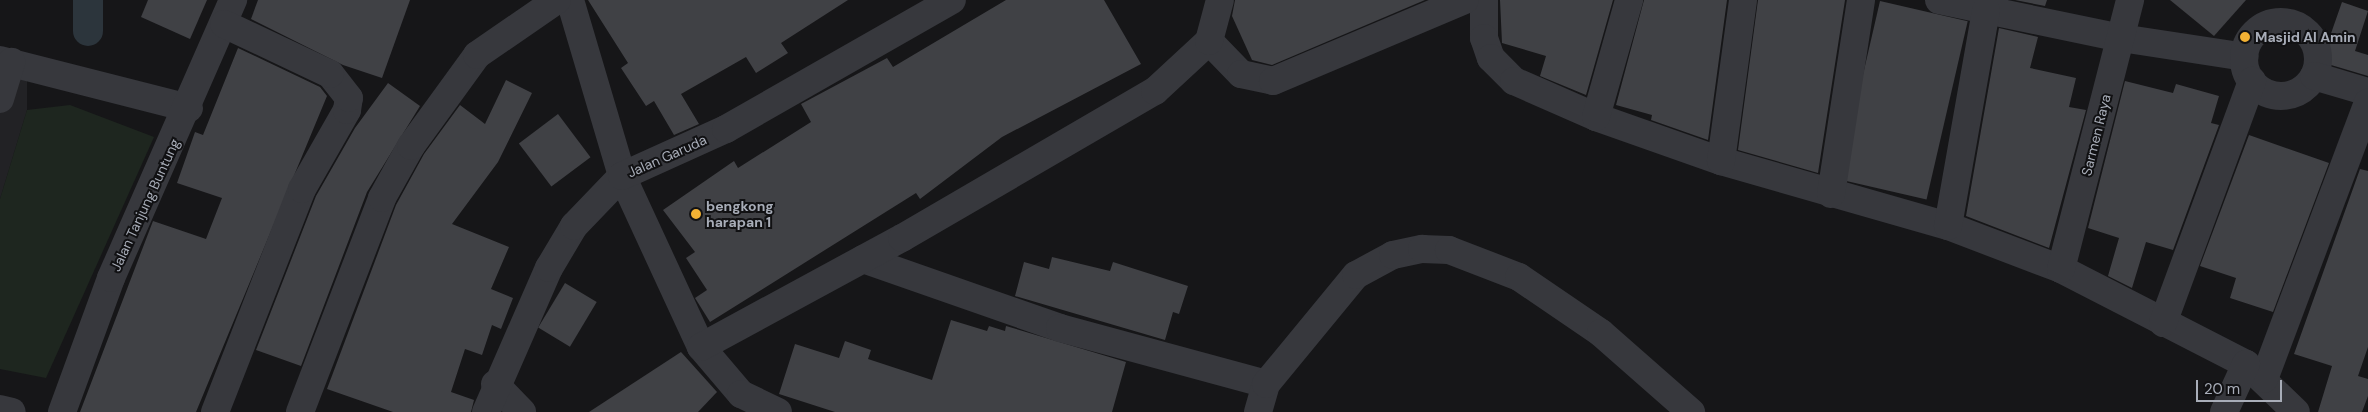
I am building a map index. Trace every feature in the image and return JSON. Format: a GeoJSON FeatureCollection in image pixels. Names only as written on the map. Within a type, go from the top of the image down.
{"type":"FeatureCollection","features":[{"type":"Feature","properties":{"kind":"street"},"geometry":{"type":"LineString","coordinates":[[300,412],[382,198],[411,146],[477,55],[557,0]]}},
{"type":"Feature","properties":{"kind":"street"},"geometry":{"type":"LineString","coordinates":[[570,0],[622,176],[701,347],[741,394],[778,412]]}},
{"type":"Feature","properties":{"kind":"street","name":"Jalan Garuda"},"geometry":{"type":"LineString","coordinates":[[486,412],[495,384],[574,226],[622,176],[726,129],[952,0]]}},
{"type":"Feature","properties":{"kind":"street"},"geometry":{"type":"LineString","coordinates":[[701,347],[863,259],[1155,91],[1209,40],[1220,0]]}},
{"type":"Feature","properties":{"kind":"street"},"geometry":{"type":"LineString","coordinates":[[1209,40],[1241,74],[1273,81],[1464,0]]}},
{"type":"Feature","properties":{"kind":"street"},"geometry":{"type":"LineString","coordinates":[[1484,0],[1484,38],[1501,71],[1596,117],[1721,161],[1830,194],[1948,226],[2061,269],[2255,372],[2296,412]]}},
{"type":"Feature","properties":{"kind":"street"},"geometry":{"type":"LineString","coordinates":[[1596,117],[1629,0]]}},
{"type":"Feature","properties":{"kind":"street"},"geometry":{"type":"LineString","coordinates":[[1721,161],[1743,0]]}},
{"type":"Feature","properties":{"kind":"street"},"geometry":{"type":"LineString","coordinates":[[1830,194],[1861,0]]}},
{"type":"Feature","properties":{"kind":"street"},"geometry":{"type":"LineString","coordinates":[[1939,0],[2120,38],[2248,69],[2261,90],[2285,96],[2307,86],[2314,76],[2318,64],[2313,40],[2295,25],[2286,11],[2260,28],[2248,69],[2163,323]]}},
{"type":"Feature","properties":{"kind":"street","name":"Sarmen Raya"},"geometry":{"type":"LineString","coordinates":[[2061,269],[2130,0]]}},
{"type":"Feature","properties":{"kind":"street"},"geometry":{"type":"LineString","coordinates":[[1948,226],[1986,10]]}},
{"type":"Feature","properties":{"kind":"street"},"geometry":{"type":"LineString","coordinates":[[214,412],[302,189],[347,110],[349,98],[330,74],[229,12]]}},
{"type":"Feature","properties":{"kind":"street","name":"Jalan Tanjung Buntung"},"geometry":{"type":"LineString","coordinates":[[62,412],[111,278],[189,108],[229,12]]}},
{"type":"Feature","properties":{"kind":"street"},"geometry":{"type":"LineString","coordinates":[[0,99],[5,61],[189,108]]}},
{"type":"Feature","properties":{"kind":"street"},"geometry":{"type":"LineString","coordinates":[[2314,76],[2368,92]]}},
{"type":"Feature","properties":{"kind":"street"},"geometry":{"type":"LineString","coordinates":[[2224,412],[2255,372],[2368,103]]}},
{"type":"Feature","properties":{"kind":"street"},"geometry":{"type":"LineString","coordinates":[[1258,412],[1266,384],[1356,275],[1394,255],[1449,250],[1520,277],[1601,333],[1691,412]]}},
{"type":"Feature","properties":{"kind":"street"},"geometry":{"type":"LineString","coordinates":[[863,259],[1060,328],[1266,384]]}},
{"type":"Feature","properties":{"kind":"street"},"geometry":{"type":"LineString","coordinates":[[495,384],[522,412]]}},
{"type":"Feature","properties":{"kind":"street"},"geometry":{"type":"LineString","coordinates":[[0,409],[12,412]]}},
{"type":"Feature","properties":{"kind":"shaded area"},"geometry":{"type":"Polygon","coordinates":[[[0,47],[27,53],[27,110],[0,199],[0,47]]]}},
{"type":"Feature","properties":{"kind":"shaded area"},"geometry":{"type":"Polygon","coordinates":[[[70,105],[154,137],[46,378],[0,369],[0,199],[27,110],[70,105]]]}},
{"type":"Feature","properties":{"kind":"building"},"geometry":{"type":"Polygon","coordinates":[[[148,0],[207,0],[190,39],[141,17],[148,0]]]}},
{"type":"Feature","properties":{"kind":"building"},"geometry":{"type":"Polygon","coordinates":[[[258,0],[410,0],[382,78],[343,65],[251,19],[258,0]]]}},
{"type":"Feature","properties":{"kind":"building"},"geometry":{"type":"Polygon","coordinates":[[[588,0],[848,0],[781,43],[788,53],[756,73],[746,57],[681,94],[699,124],[674,135],[654,101],[646,106],[621,68],[628,63],[588,0]]]}},
{"type":"Feature","properties":{"kind":"building"},"geometry":{"type":"Polygon","coordinates":[[[1006,0],[1104,0],[1141,64],[1002,137],[920,199],[916,193],[710,322],[695,298],[707,290],[686,258],[695,252],[663,210],[734,161],[738,168],[811,122],[801,104],[887,58],[893,67],[1006,0]]]}},
{"type":"Feature","properties":{"kind":"building"},"geometry":{"type":"Polygon","coordinates":[[[1235,0],[1425,0],[1272,65],[1252,60],[1232,16],[1235,0]]]}},
{"type":"Feature","properties":{"kind":"building"},"geometry":{"type":"Polygon","coordinates":[[[1500,0],[1613,0],[1586,95],[1540,76],[1546,56],[1502,43],[1500,0]]]}},
{"type":"Feature","properties":{"kind":"building"},"geometry":{"type":"Polygon","coordinates":[[[1644,0],[1727,0],[1708,140],[1651,120],[1652,115],[1616,105],[1644,0]]]}},
{"type":"Feature","properties":{"kind":"building"},"geometry":{"type":"Polygon","coordinates":[[[1758,0],[1845,0],[1818,173],[1738,150],[1758,0]]]}},
{"type":"Feature","properties":{"kind":"building"},"geometry":{"type":"Polygon","coordinates":[[[2015,0],[2047,0],[2045,6],[2015,0]]]}},
{"type":"Feature","properties":{"kind":"building"},"geometry":{"type":"Polygon","coordinates":[[[2170,0],[2246,0],[2214,36],[2170,0]]]}},
{"type":"Feature","properties":{"kind":"building"},"geometry":{"type":"Polygon","coordinates":[[[1880,1],[1968,21],[1927,200],[1839,179],[1880,1]]]}},
{"type":"Feature","properties":{"kind":"building"},"geometry":{"type":"Polygon","coordinates":[[[2342,2],[2368,11],[2355,51],[2368,55],[2368,76],[2321,62],[2342,2]]]}},
{"type":"Feature","properties":{"kind":"building"},"geometry":{"type":"Polygon","coordinates":[[[1999,28],[2038,37],[2030,68],[2076,78],[2069,107],[2086,110],[2049,248],[1966,216],[1999,28]]]}},
{"type":"Feature","properties":{"kind":"building"},"geometry":{"type":"Polygon","coordinates":[[[238,48],[320,87],[327,96],[196,412],[80,412],[153,221],[206,239],[222,198],[177,183],[195,132],[203,135],[238,48]]]}},
{"type":"Feature","properties":{"kind":"building"},"geometry":{"type":"Polygon","coordinates":[[[506,80],[532,93],[498,162],[452,224],[509,247],[491,289],[513,298],[501,329],[492,325],[482,355],[465,349],[451,392],[474,400],[471,412],[393,412],[327,389],[396,205],[424,154],[460,105],[485,124],[506,80]]]}},
{"type":"Feature","properties":{"kind":"building"},"geometry":{"type":"Polygon","coordinates":[[[2125,81],[2173,93],[2176,84],[2219,96],[2211,123],[2219,125],[2173,250],[2146,242],[2132,288],[2108,276],[2119,238],[2088,228],[2125,81]]]}},
{"type":"Feature","properties":{"kind":"building"},"geometry":{"type":"Polygon","coordinates":[[[388,83],[420,106],[367,192],[301,366],[256,350],[316,196],[355,128],[388,83]]]}},
{"type":"Feature","properties":{"kind":"building"},"geometry":{"type":"Polygon","coordinates":[[[558,114],[590,157],[551,187],[519,143],[558,114]]]}},
{"type":"Feature","properties":{"kind":"building"},"geometry":{"type":"Polygon","coordinates":[[[2249,135],[2329,163],[2273,312],[2230,298],[2236,278],[2200,266],[2249,135]]]}},
{"type":"Feature","properties":{"kind":"building"},"geometry":{"type":"Polygon","coordinates":[[[2360,169],[2368,171],[2368,347],[2358,376],[2368,379],[2368,396],[2362,412],[2318,412],[2332,366],[2294,354],[2360,169]]]}},
{"type":"Feature","properties":{"kind":"building"},"geometry":{"type":"Polygon","coordinates":[[[1052,257],[1110,271],[1113,262],[1188,286],[1179,314],[1173,312],[1165,340],[1015,296],[1024,262],[1049,269],[1052,257]]]}},
{"type":"Feature","properties":{"kind":"building"},"geometry":{"type":"Polygon","coordinates":[[[565,283],[597,302],[570,347],[538,328],[565,283]]]}},
{"type":"Feature","properties":{"kind":"building"},"geometry":{"type":"Polygon","coordinates":[[[951,320],[987,331],[989,326],[1005,331],[1006,326],[1126,362],[1112,412],[835,412],[779,394],[795,344],[839,358],[845,341],[871,350],[868,359],[932,380],[951,320]]]}},
{"type":"Feature","properties":{"kind":"building"},"geometry":{"type":"Polygon","coordinates":[[[681,352],[717,392],[698,412],[589,412],[681,352]]]}},
{"type":"Feature","properties":{"kind":"waterway"},"geometry":{"type":"LineString","coordinates":[[88,0],[88,31]]}},
{"type":"Feature","properties":{"kind":"place","name":"Masjid Al Amin"},"geometry":{"type":"Point","coordinates":[2245,37]}},
{"type":"Feature","properties":{"kind":"place","name":"bengkong harapan 1"},"geometry":{"type":"Point","coordinates":[696,214]}}]}
